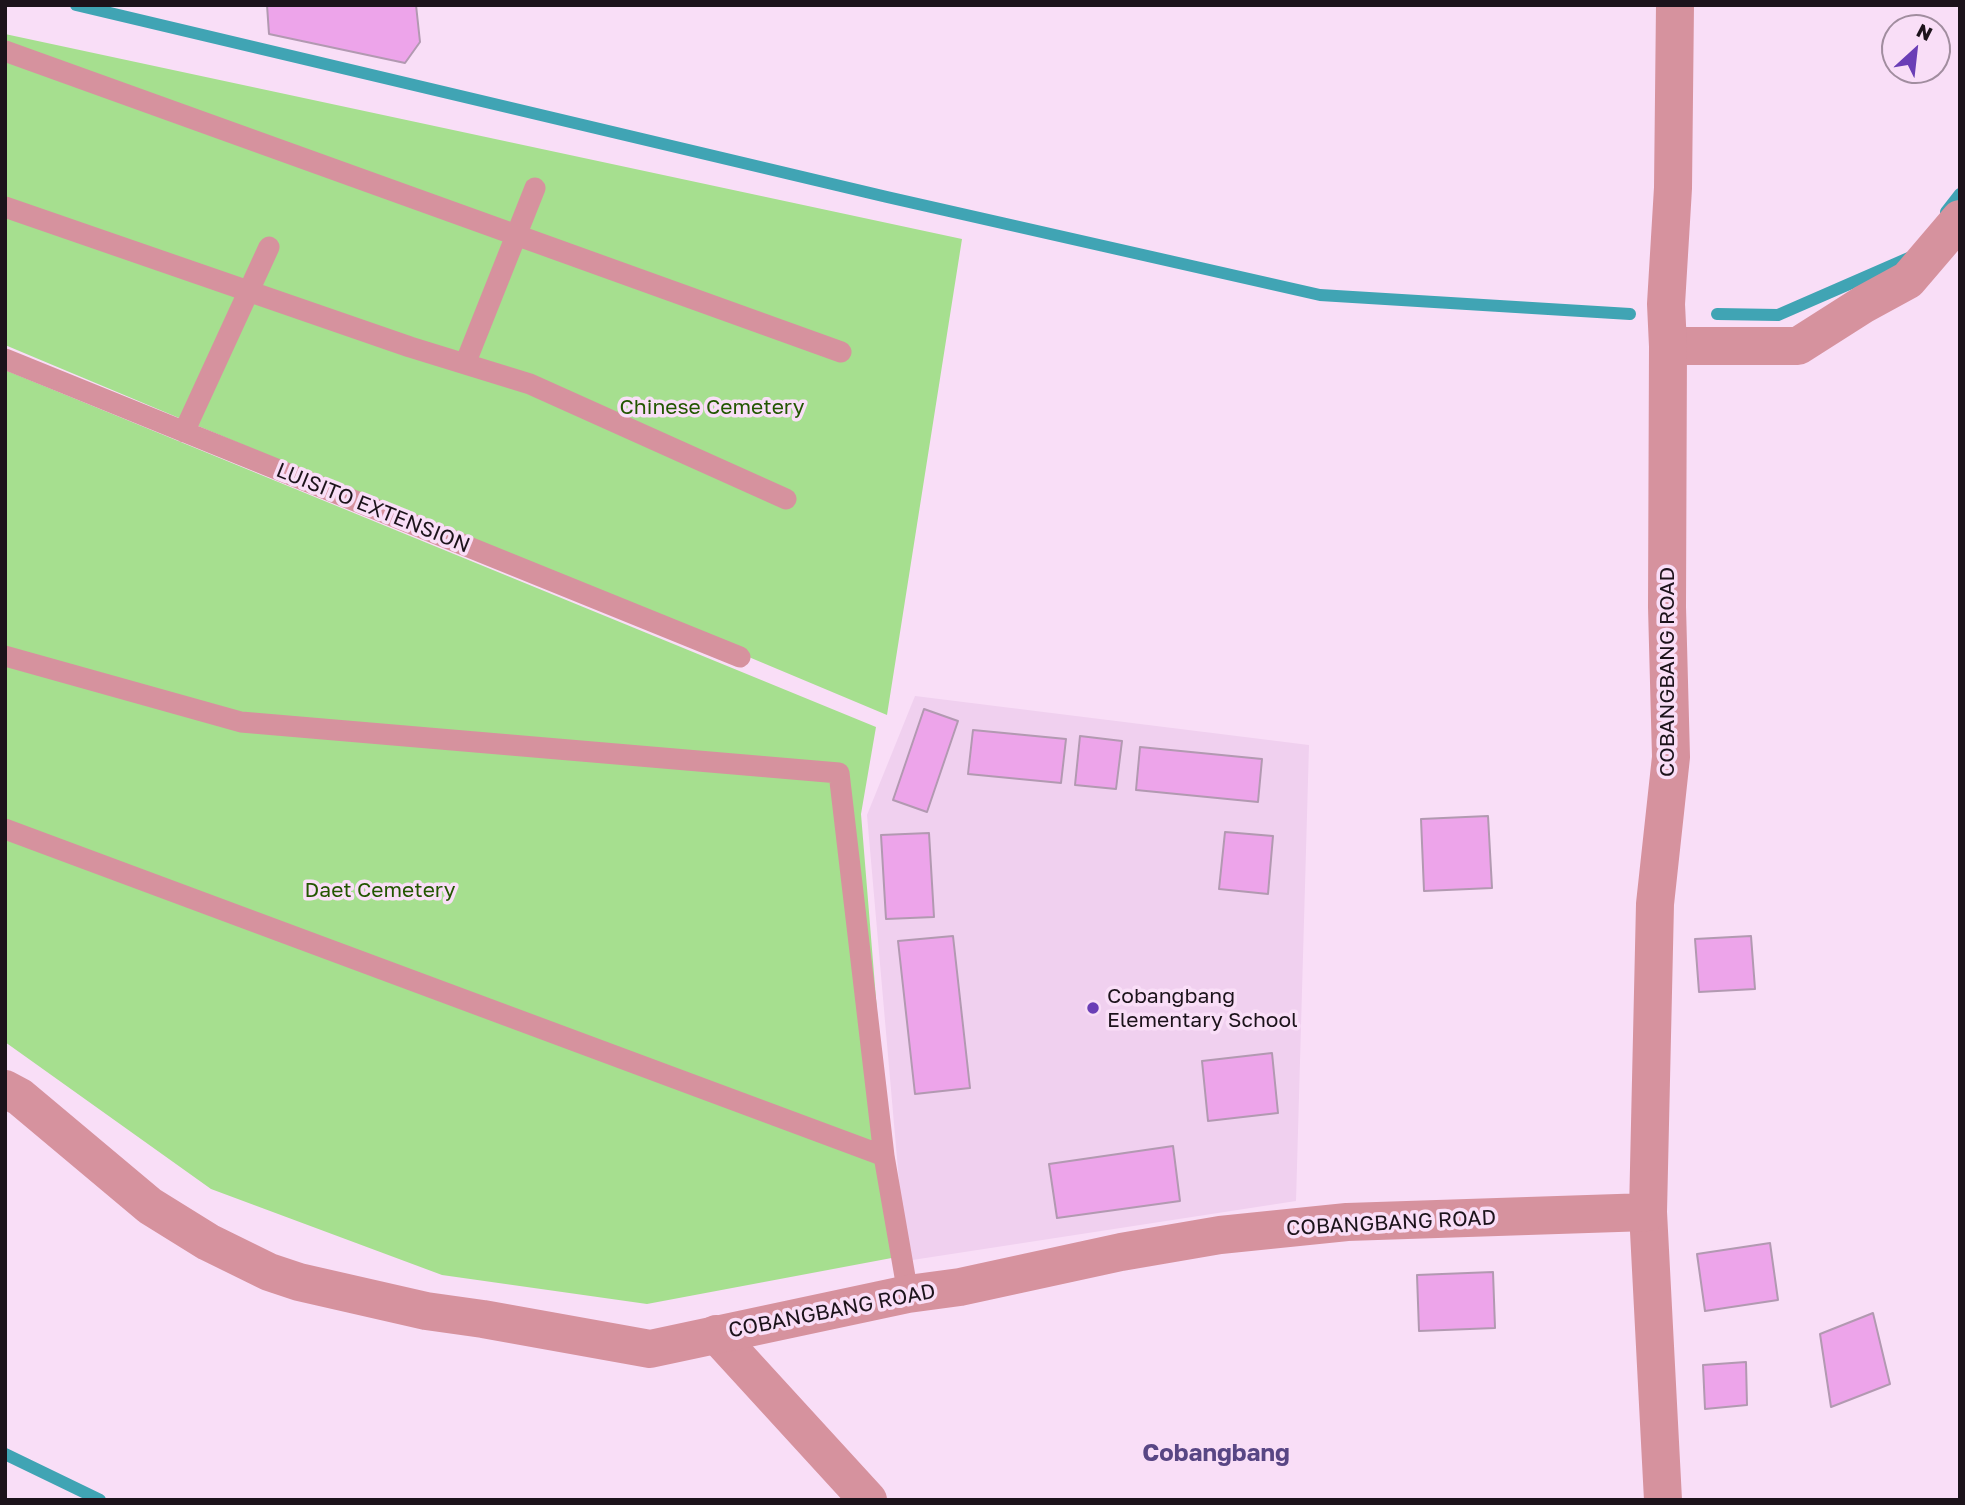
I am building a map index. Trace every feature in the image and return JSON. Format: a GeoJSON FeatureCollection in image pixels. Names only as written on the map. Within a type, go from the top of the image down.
{"type":"FeatureCollection","features":[{"type":"Feature","properties":{"kind":"street","name":"COBANGBANG ROAD"},"geometry":{"type":"LineString","coordinates":[[5,1089],[20,1097],[150,1206],[208,1242],[269,1272],[299,1282],[426,1311],[650,1349],[908,1294],[960,1287],[1121,1252],[1220,1235],[1346,1222],[1648,1212],[1655,904],[1671,757],[1667,607],[1666,304],[1673,188],[1675,5]]}},
{"type":"Feature","properties":{"kind":"street"},"geometry":{"type":"LineString","coordinates":[[1668,346],[1798,346],[1908,280],[1960,219]]}},
{"type":"Feature","properties":{"kind":"street"},"geometry":{"type":"LineString","coordinates":[[1648,1212],[1663,1500]]}},
{"type":"Feature","properties":{"kind":"street"},"geometry":{"type":"LineString","coordinates":[[716,1334],[869,1500]]}},
{"type":"Feature","properties":{"kind":"lane"},"geometry":{"type":"LineString","coordinates":[[5,51],[841,352]]}},
{"type":"Feature","properties":{"kind":"lane"},"geometry":{"type":"LineString","coordinates":[[465,364],[535,188]]}},
{"type":"Feature","properties":{"kind":"lane"},"geometry":{"type":"LineString","coordinates":[[5,207],[530,384],[786,499]]}},
{"type":"Feature","properties":{"kind":"lane"},"geometry":{"type":"LineString","coordinates":[[184,432],[269,247]]}},
{"type":"Feature","properties":{"kind":"lane","name":"LUISITO EXTENSION"},"geometry":{"type":"LineString","coordinates":[[5,359],[740,657]]}},
{"type":"Feature","properties":{"kind":"lane"},"geometry":{"type":"LineString","coordinates":[[5,656],[241,722],[839,773],[884,1156],[908,1294]]}},
{"type":"Feature","properties":{"kind":"lane"},"geometry":{"type":"LineString","coordinates":[[5,829],[884,1156]]}},
{"type":"Feature","properties":{"kind":"shaded area","name":"Cobangbang Elementary School"},"geometry":{"type":"Polygon","coordinates":[[[915,696],[1309,745],[1296,1201],[906,1261],[867,815],[915,696]]]}},
{"type":"Feature","properties":{"kind":"green space","name":"Chinese Cemetery"},"geometry":{"type":"Polygon","coordinates":[[[5,34],[962,239],[887,715],[5,345],[5,34]]]}},
{"type":"Feature","properties":{"kind":"green space","name":"Daet Cemetery"},"geometry":{"type":"Polygon","coordinates":[[[5,370],[876,727],[861,814],[897,1257],[647,1304],[442,1275],[211,1189],[5,1042],[5,370]]]}},
{"type":"Feature","properties":{"kind":"building"},"geometry":{"type":"Polygon","coordinates":[[[267,5],[416,5],[420,42],[405,63],[269,34],[267,5]]]}},
{"type":"Feature","properties":{"kind":"building"},"geometry":{"type":"Polygon","coordinates":[[[924,709],[958,721],[927,812],[893,800],[924,709]]]}},
{"type":"Feature","properties":{"kind":"building"},"geometry":{"type":"Polygon","coordinates":[[[973,730],[1066,739],[1061,783],[968,774],[973,730]]]}},
{"type":"Feature","properties":{"kind":"building"},"geometry":{"type":"Polygon","coordinates":[[[1080,736],[1122,741],[1116,789],[1075,785],[1080,736]]]}},
{"type":"Feature","properties":{"kind":"building"},"geometry":{"type":"Polygon","coordinates":[[[1140,747],[1262,759],[1258,802],[1136,790],[1140,747]]]}},
{"type":"Feature","properties":{"kind":"building"},"geometry":{"type":"Polygon","coordinates":[[[1488,816],[1492,888],[1424,891],[1421,819],[1488,816]]]}},
{"type":"Feature","properties":{"kind":"building"},"geometry":{"type":"Polygon","coordinates":[[[1225,832],[1273,836],[1268,894],[1219,889],[1225,832]]]}},
{"type":"Feature","properties":{"kind":"building"},"geometry":{"type":"Polygon","coordinates":[[[929,833],[934,917],[886,919],[881,835],[929,833]]]}},
{"type":"Feature","properties":{"kind":"building"},"geometry":{"type":"Polygon","coordinates":[[[953,936],[970,1088],[915,1094],[898,941],[953,936]]]}},
{"type":"Feature","properties":{"kind":"building"},"geometry":{"type":"Polygon","coordinates":[[[1751,936],[1755,989],[1699,992],[1695,939],[1751,936]]]}},
{"type":"Feature","properties":{"kind":"building"},"geometry":{"type":"Polygon","coordinates":[[[1272,1053],[1278,1113],[1208,1121],[1202,1061],[1272,1053]]]}},
{"type":"Feature","properties":{"kind":"building"},"geometry":{"type":"Polygon","coordinates":[[[1173,1146],[1180,1201],[1057,1218],[1049,1164],[1173,1146]]]}},
{"type":"Feature","properties":{"kind":"building"},"geometry":{"type":"Polygon","coordinates":[[[1770,1243],[1778,1300],[1705,1311],[1697,1254],[1770,1243]]]}},
{"type":"Feature","properties":{"kind":"building"},"geometry":{"type":"Polygon","coordinates":[[[1493,1272],[1495,1328],[1419,1331],[1417,1275],[1493,1272]]]}},
{"type":"Feature","properties":{"kind":"building"},"geometry":{"type":"Polygon","coordinates":[[[1873,1313],[1890,1384],[1831,1407],[1820,1334],[1873,1313]]]}},
{"type":"Feature","properties":{"kind":"building"},"geometry":{"type":"Polygon","coordinates":[[[1746,1362],[1747,1405],[1705,1409],[1703,1365],[1746,1362]]]}},
{"type":"Feature","properties":{"kind":"waterway"},"geometry":{"type":"LineString","coordinates":[[76,5],[887,197],[1320,295],[1630,314]]}},
{"type":"Feature","properties":{"kind":"waterway"},"geometry":{"type":"LineString","coordinates":[[1946,212],[1960,194]]}},
{"type":"Feature","properties":{"kind":"waterway"},"geometry":{"type":"LineString","coordinates":[[1717,314],[1778,315],[1911,257]]}},
{"type":"Feature","properties":{"kind":"waterway"},"geometry":{"type":"LineString","coordinates":[[5,1454],[100,1500]]}},
{"type":"Feature","properties":{"kind":"place","name":"Cobangbang Elementary School"},"geometry":{"type":"Point","coordinates":[1093,1008]}},
{"type":"Feature","properties":{"kind":"district","name":"Cobangbang"},"geometry":{"type":"Point","coordinates":[1216,1453]}}]}
